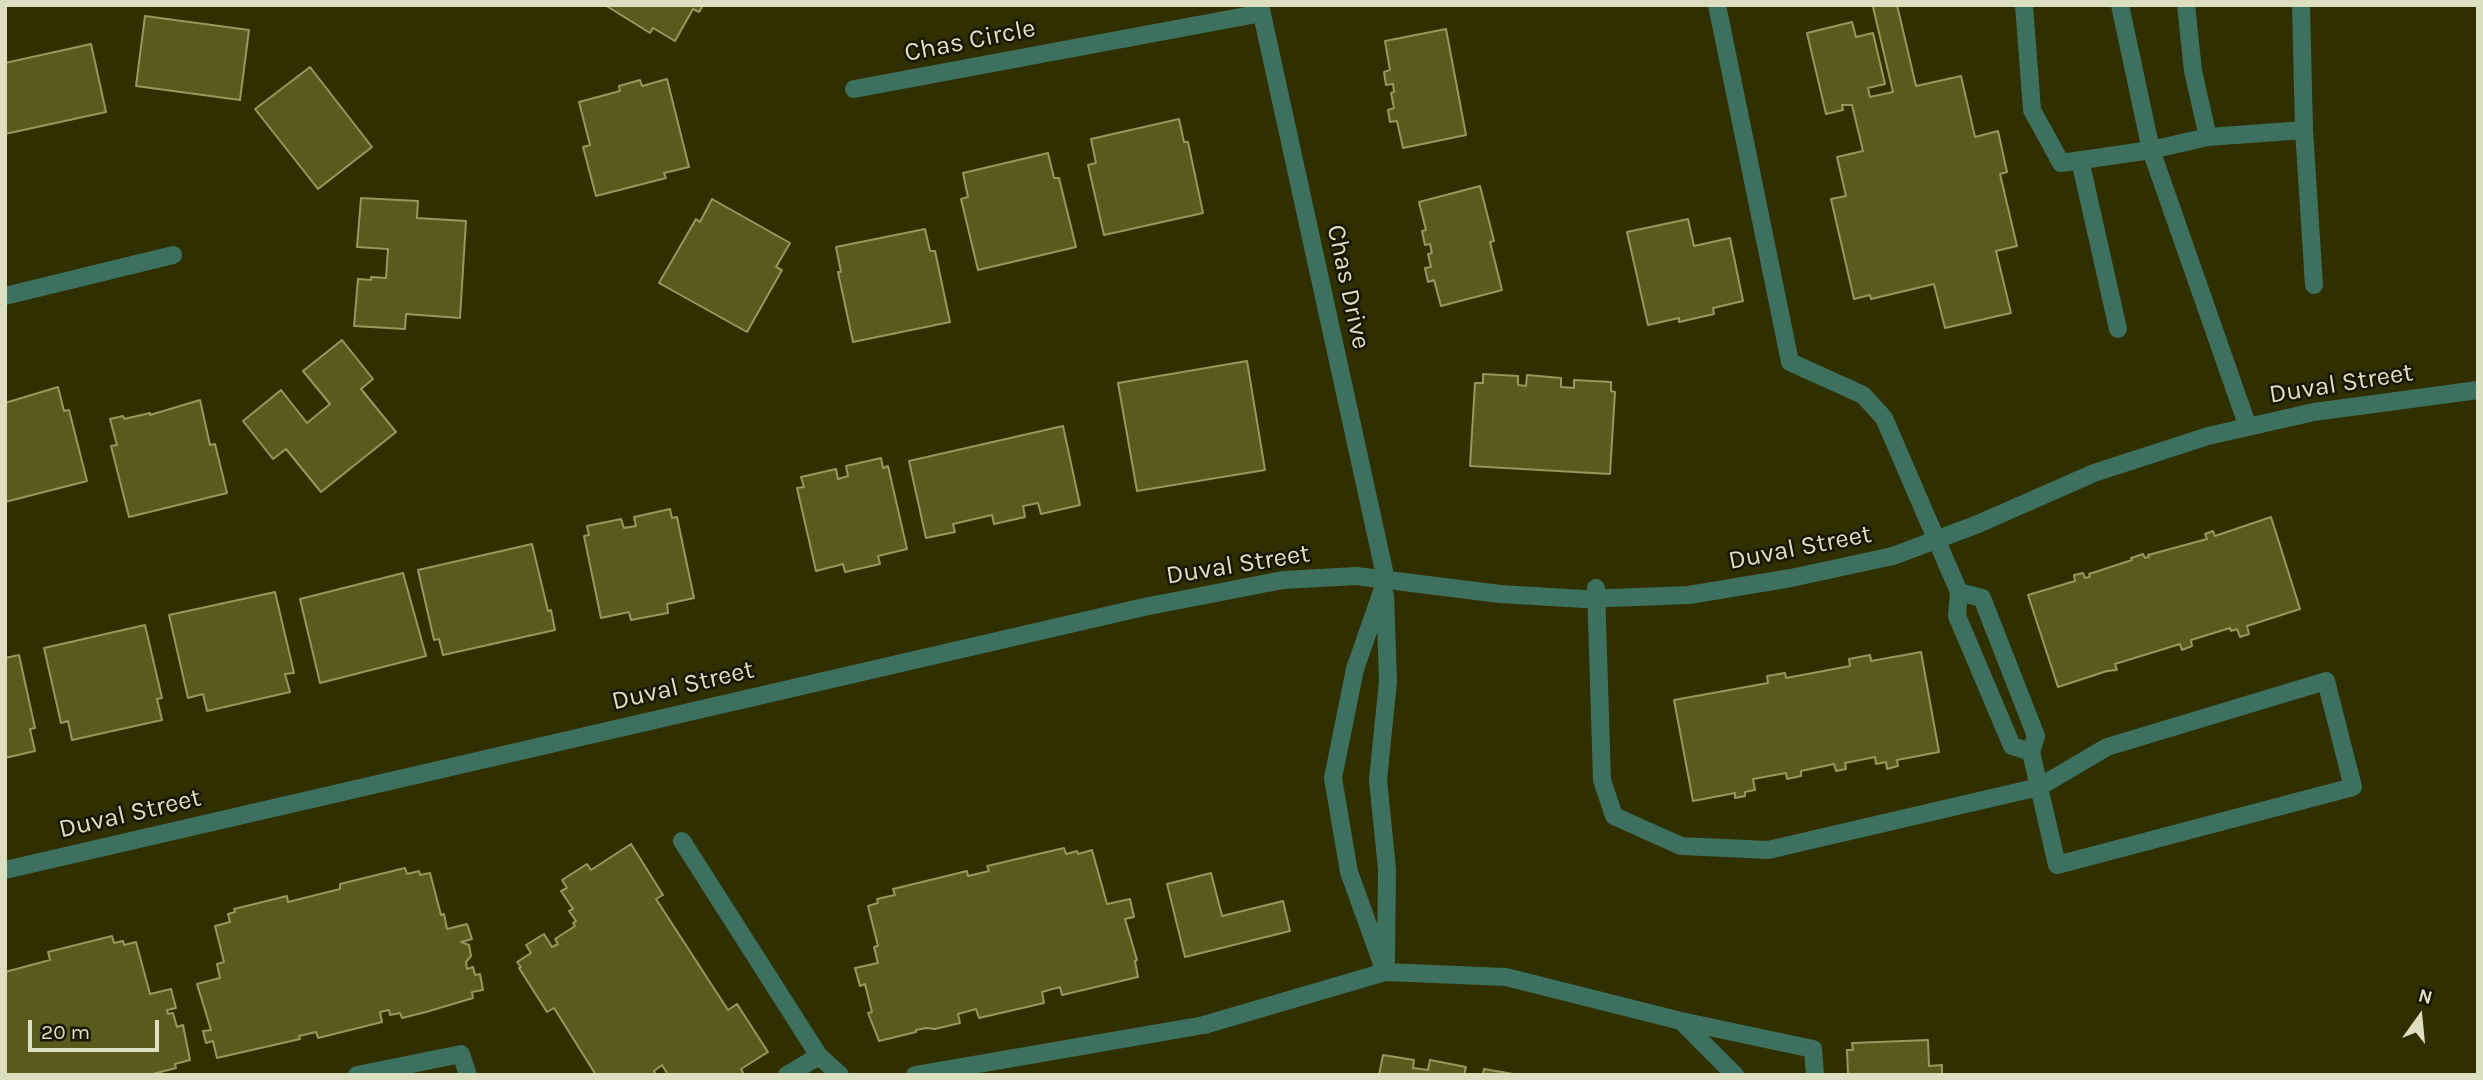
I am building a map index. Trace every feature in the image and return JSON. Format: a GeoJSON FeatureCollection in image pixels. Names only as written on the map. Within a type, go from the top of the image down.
{"type":"FeatureCollection","features":[{"type":"Feature","properties":{"kind":"street"},"geometry":{"type":"LineString","coordinates":[[1717,5],[1790,362],[1863,395],[1884,418],[1959,592],[1957,616],[2012,746],[2031,752]]}},
{"type":"Feature","properties":{"kind":"street"},"geometry":{"type":"LineString","coordinates":[[2024,5],[2032,110],[2061,163],[2151,150],[2208,136],[2304,130]]}},
{"type":"Feature","properties":{"kind":"street"},"geometry":{"type":"LineString","coordinates":[[2120,5],[2151,150],[2248,427]]}},
{"type":"Feature","properties":{"kind":"street"},"geometry":{"type":"LineString","coordinates":[[2186,5],[2193,71],[2208,136]]}},
{"type":"Feature","properties":{"kind":"street"},"geometry":{"type":"LineString","coordinates":[[2301,5],[2304,130],[2314,285]]}},
{"type":"Feature","properties":{"kind":"street","name":"Chas Circle"},"geometry":{"type":"LineString","coordinates":[[854,89],[1261,9]]}},
{"type":"Feature","properties":{"kind":"street","name":"Chas Drive"},"geometry":{"type":"LineString","coordinates":[[1261,9],[1385,582],[1388,681],[1378,780],[1387,869],[1385,972]]}},
{"type":"Feature","properties":{"kind":"street"},"geometry":{"type":"LineString","coordinates":[[2080,160],[2118,329]]}},
{"type":"Feature","properties":{"kind":"street"},"geometry":{"type":"LineString","coordinates":[[5,296],[173,255]]}},
{"type":"Feature","properties":{"kind":"street","name":"Duval Street"},"geometry":{"type":"LineString","coordinates":[[5,870],[1144,607],[1283,580],[1356,576],[1385,582],[1500,594],[1689,595],[1791,578],[1893,556],[1978,524],[2094,473],[2208,436],[2314,412],[2478,390]]}},
{"type":"Feature","properties":{"kind":"street"},"geometry":{"type":"LineString","coordinates":[[1385,582],[1356,669],[1333,778],[1349,872],[1385,972]]}},
{"type":"Feature","properties":{"kind":"street"},"geometry":{"type":"LineString","coordinates":[[1597,594],[1602,780],[1614,816],[1681,846],[1768,850],[2039,787],[2107,747],[2326,681],[2353,787],[2057,865],[2039,787],[2031,752],[2036,736],[1982,598],[1959,592]]}},
{"type":"Feature","properties":{"kind":"street"},"geometry":{"type":"LineString","coordinates":[[682,842],[819,1056],[840,1075]]}},
{"type":"Feature","properties":{"kind":"street"},"geometry":{"type":"LineString","coordinates":[[915,1075],[1204,1025],[1385,972],[1506,977],[1681,1021],[1813,1049],[1815,1075]]}},
{"type":"Feature","properties":{"kind":"street"},"geometry":{"type":"LineString","coordinates":[[1681,1021],[1735,1075]]}},
{"type":"Feature","properties":{"kind":"street"},"geometry":{"type":"LineString","coordinates":[[357,1075],[461,1054],[468,1075]]}},
{"type":"Feature","properties":{"kind":"street"},"geometry":{"type":"LineString","coordinates":[[787,1075],[819,1056]]}},
{"type":"Feature","properties":{"kind":"building"},"geometry":{"type":"Polygon","coordinates":[[[605,5],[703,5],[699,12],[693,9],[675,41],[653,28],[650,33],[605,5]]]}},
{"type":"Feature","properties":{"kind":"building"},"geometry":{"type":"Polygon","coordinates":[[[1897,5],[1916,86],[1961,76],[1975,137],[1998,131],[2007,172],[2000,174],[2017,246],[1996,251],[2011,313],[1945,328],[1934,284],[1871,299],[1870,295],[1854,299],[1831,199],[1846,196],[1837,157],[1863,151],[1852,105],[1842,105],[1843,110],[1826,114],[1807,33],[1852,22],[1856,37],[1873,33],[1885,84],[1868,88],[1870,97],[1893,92],[1873,7],[1897,5]]]}},
{"type":"Feature","properties":{"kind":"building"},"geometry":{"type":"Polygon","coordinates":[[[145,16],[249,30],[240,100],[136,86],[145,16]]]}},
{"type":"Feature","properties":{"kind":"building"},"geometry":{"type":"Polygon","coordinates":[[[1446,29],[1466,135],[1403,148],[1397,121],[1390,122],[1388,110],[1394,108],[1391,93],[1394,92],[1393,84],[1386,85],[1384,72],[1390,70],[1385,41],[1446,29]]]}},
{"type":"Feature","properties":{"kind":"building"},"geometry":{"type":"Polygon","coordinates":[[[91,44],[106,112],[5,134],[5,63],[91,44]]]}},
{"type":"Feature","properties":{"kind":"building"},"geometry":{"type":"Polygon","coordinates":[[[310,67],[372,147],[318,189],[255,109],[310,67]]]}},
{"type":"Feature","properties":{"kind":"building"},"geometry":{"type":"Polygon","coordinates":[[[667,79],[689,167],[664,173],[666,178],[596,196],[583,147],[590,145],[579,102],[620,91],[619,86],[640,80],[642,86],[667,79]]]}},
{"type":"Feature","properties":{"kind":"building"},"geometry":{"type":"Polygon","coordinates":[[[1179,119],[1184,142],[1188,142],[1203,213],[1104,235],[1088,165],[1096,163],[1091,139],[1179,119]]]}},
{"type":"Feature","properties":{"kind":"building"},"geometry":{"type":"Polygon","coordinates":[[[1048,153],[1054,178],[1059,178],[1076,247],[978,270],[961,199],[968,197],[963,173],[1048,153]]]}},
{"type":"Feature","properties":{"kind":"building"},"geometry":{"type":"Polygon","coordinates":[[[1480,186],[1494,241],[1490,242],[1502,290],[1441,306],[1434,280],[1428,282],[1425,268],[1431,267],[1428,254],[1432,253],[1430,244],[1425,245],[1422,231],[1426,230],[1419,202],[1480,186]]]}},
{"type":"Feature","properties":{"kind":"building"},"geometry":{"type":"Polygon","coordinates":[[[361,198],[418,201],[417,218],[466,221],[460,318],[406,314],[405,329],[354,326],[358,279],[386,278],[388,249],[357,247],[361,198]]]}},
{"type":"Feature","properties":{"kind":"building"},"geometry":{"type":"Polygon","coordinates":[[[712,199],[790,243],[776,267],[782,270],[747,332],[659,283],[696,219],[700,222],[712,199]]]}},
{"type":"Feature","properties":{"kind":"building"},"geometry":{"type":"Polygon","coordinates":[[[1688,219],[1694,246],[1730,238],[1743,301],[1713,308],[1714,314],[1679,322],[1679,318],[1648,325],[1627,232],[1688,219]]]}},
{"type":"Feature","properties":{"kind":"building"},"geometry":{"type":"Polygon","coordinates":[[[925,229],[930,251],[935,251],[950,322],[853,342],[838,272],[841,272],[836,247],[925,229]]]}},
{"type":"Feature","properties":{"kind":"building"},"geometry":{"type":"Polygon","coordinates":[[[342,340],[373,379],[361,389],[396,432],[321,492],[286,449],[273,459],[243,421],[281,390],[307,423],[330,404],[303,371],[342,340]]]}},
{"type":"Feature","properties":{"kind":"building"},"geometry":{"type":"Polygon","coordinates":[[[1247,361],[1265,470],[1137,491],[1118,383],[1247,361]]]}},
{"type":"Feature","properties":{"kind":"building"},"geometry":{"type":"Polygon","coordinates":[[[1483,374],[1518,376],[1518,385],[1526,386],[1527,375],[1561,378],[1561,387],[1574,388],[1574,380],[1611,382],[1611,391],[1615,392],[1610,474],[1470,466],[1475,383],[1483,383],[1483,374]]]}},
{"type":"Feature","properties":{"kind":"building"},"geometry":{"type":"Polygon","coordinates":[[[58,387],[64,411],[69,410],[87,481],[5,502],[5,403],[58,387]]]}},
{"type":"Feature","properties":{"kind":"building"},"geometry":{"type":"Polygon","coordinates":[[[200,400],[210,445],[215,444],[227,493],[129,517],[111,446],[117,445],[110,419],[150,415],[200,400]]]}},
{"type":"Feature","properties":{"kind":"building"},"geometry":{"type":"Polygon","coordinates":[[[1063,426],[1080,505],[1041,514],[1038,503],[1023,506],[1025,517],[994,524],[992,515],[953,524],[955,532],[926,538],[909,461],[1063,426]]]}},
{"type":"Feature","properties":{"kind":"building"},"geometry":{"type":"Polygon","coordinates":[[[881,458],[883,468],[888,466],[907,549],[878,556],[880,564],[845,572],[843,564],[816,571],[797,488],[804,487],[801,477],[836,469],[838,479],[848,476],[846,466],[881,458]]]}},
{"type":"Feature","properties":{"kind":"building"},"geometry":{"type":"Polygon","coordinates":[[[670,509],[672,518],[677,517],[694,598],[667,604],[668,613],[631,620],[629,612],[601,618],[584,536],[589,535],[587,526],[621,519],[624,528],[636,526],[634,517],[670,509]]]}},
{"type":"Feature","properties":{"kind":"building"},"geometry":{"type":"Polygon","coordinates":[[[2271,517],[2300,609],[2247,626],[2249,634],[2240,637],[2237,629],[2231,631],[2230,628],[2191,640],[2192,646],[2182,650],[2180,644],[2115,664],[2117,670],[2058,687],[2028,595],[2075,581],[2074,575],[2083,573],[2085,578],[2090,577],[2089,574],[2143,554],[2145,558],[2149,557],[2148,555],[2207,539],[2205,534],[2213,531],[2215,536],[2271,517]]]}},
{"type":"Feature","properties":{"kind":"building"},"geometry":{"type":"Polygon","coordinates":[[[532,544],[555,630],[443,655],[439,639],[434,640],[418,570],[532,544]]]}},
{"type":"Feature","properties":{"kind":"building"},"geometry":{"type":"Polygon","coordinates":[[[403,573],[426,656],[320,683],[300,599],[403,573]]]}},
{"type":"Feature","properties":{"kind":"building"},"geometry":{"type":"Polygon","coordinates":[[[275,592],[294,673],[285,674],[290,692],[207,711],[203,694],[188,698],[169,615],[275,592]]]}},
{"type":"Feature","properties":{"kind":"building"},"geometry":{"type":"Polygon","coordinates":[[[145,625],[162,698],[157,699],[162,720],[72,740],[68,721],[61,723],[44,648],[145,625]]]}},
{"type":"Feature","properties":{"kind":"building"},"geometry":{"type":"Polygon","coordinates":[[[1921,652],[1939,752],[1897,760],[1898,766],[1887,769],[1886,762],[1876,764],[1875,757],[1845,763],[1846,769],[1836,771],[1834,764],[1801,771],[1801,776],[1787,779],[1786,773],[1753,779],[1755,790],[1745,792],[1745,796],[1735,798],[1735,793],[1693,801],[1674,700],[1768,683],[1767,676],[1785,673],[1786,678],[1850,666],[1849,659],[1870,655],[1871,661],[1921,652]]]}},
{"type":"Feature","properties":{"kind":"building"},"geometry":{"type":"Polygon","coordinates":[[[19,655],[35,728],[30,729],[35,751],[5,758],[5,658],[19,655]]]}},
{"type":"Feature","properties":{"kind":"building"},"geometry":{"type":"Polygon","coordinates":[[[631,844],[663,895],[656,899],[728,1010],[737,1004],[768,1052],[741,1069],[744,1075],[668,1075],[662,1065],[654,1071],[656,1075],[596,1075],[554,1008],[547,1012],[519,968],[521,967],[517,962],[531,953],[526,945],[544,934],[552,947],[558,944],[555,939],[575,926],[573,923],[576,921],[569,911],[573,909],[561,891],[567,888],[562,880],[587,864],[591,870],[631,844]]]}},
{"type":"Feature","properties":{"kind":"building"},"geometry":{"type":"Polygon","coordinates":[[[1064,848],[1066,854],[1092,850],[1107,904],[1130,899],[1134,917],[1125,919],[1137,960],[1138,977],[1062,995],[1060,987],[1042,992],[1044,1003],[979,1018],[976,1009],[958,1014],[960,1023],[916,1030],[879,1041],[868,1013],[872,1012],[865,984],[860,986],[855,968],[878,963],[874,947],[878,946],[868,906],[878,903],[877,899],[895,895],[893,889],[967,871],[968,876],[989,871],[987,866],[1064,848]]]}},
{"type":"Feature","properties":{"kind":"building"},"geometry":{"type":"Polygon","coordinates":[[[405,868],[407,874],[419,871],[420,875],[430,873],[447,929],[467,924],[472,939],[461,942],[469,945],[471,956],[466,962],[467,969],[473,967],[475,975],[480,974],[483,990],[472,992],[473,998],[426,1012],[402,1018],[400,1013],[390,1015],[389,1010],[380,1012],[382,1022],[318,1038],[316,1032],[299,1036],[300,1039],[217,1058],[213,1041],[206,1043],[203,1031],[211,1030],[197,984],[220,978],[217,964],[224,962],[215,926],[230,922],[228,914],[235,912],[234,909],[287,896],[288,902],[340,889],[340,884],[405,868]]]}},
{"type":"Feature","properties":{"kind":"building"},"geometry":{"type":"Polygon","coordinates":[[[1211,873],[1222,916],[1283,901],[1290,931],[1185,957],[1167,884],[1211,873]]]}},
{"type":"Feature","properties":{"kind":"building"},"geometry":{"type":"Polygon","coordinates":[[[112,936],[114,943],[123,941],[124,945],[136,942],[150,994],[171,989],[176,1008],[167,1010],[168,1014],[173,1013],[177,1027],[183,1025],[190,1060],[175,1064],[176,1068],[149,1075],[5,1075],[5,972],[50,960],[48,952],[112,936]]]}},
{"type":"Feature","properties":{"kind":"building"},"geometry":{"type":"Polygon","coordinates":[[[1928,1040],[1929,1066],[1942,1065],[1942,1075],[1848,1075],[1847,1050],[1853,1050],[1852,1043],[1928,1040]]]}},
{"type":"Feature","properties":{"kind":"building"},"geometry":{"type":"Polygon","coordinates":[[[1383,1055],[1414,1060],[1413,1068],[1428,1070],[1430,1060],[1466,1067],[1464,1075],[1379,1075],[1383,1055]]]}},
{"type":"Feature","properties":{"kind":"building"},"geometry":{"type":"Polygon","coordinates":[[[1484,1069],[1519,1075],[1483,1075],[1484,1069]]]}}]}
